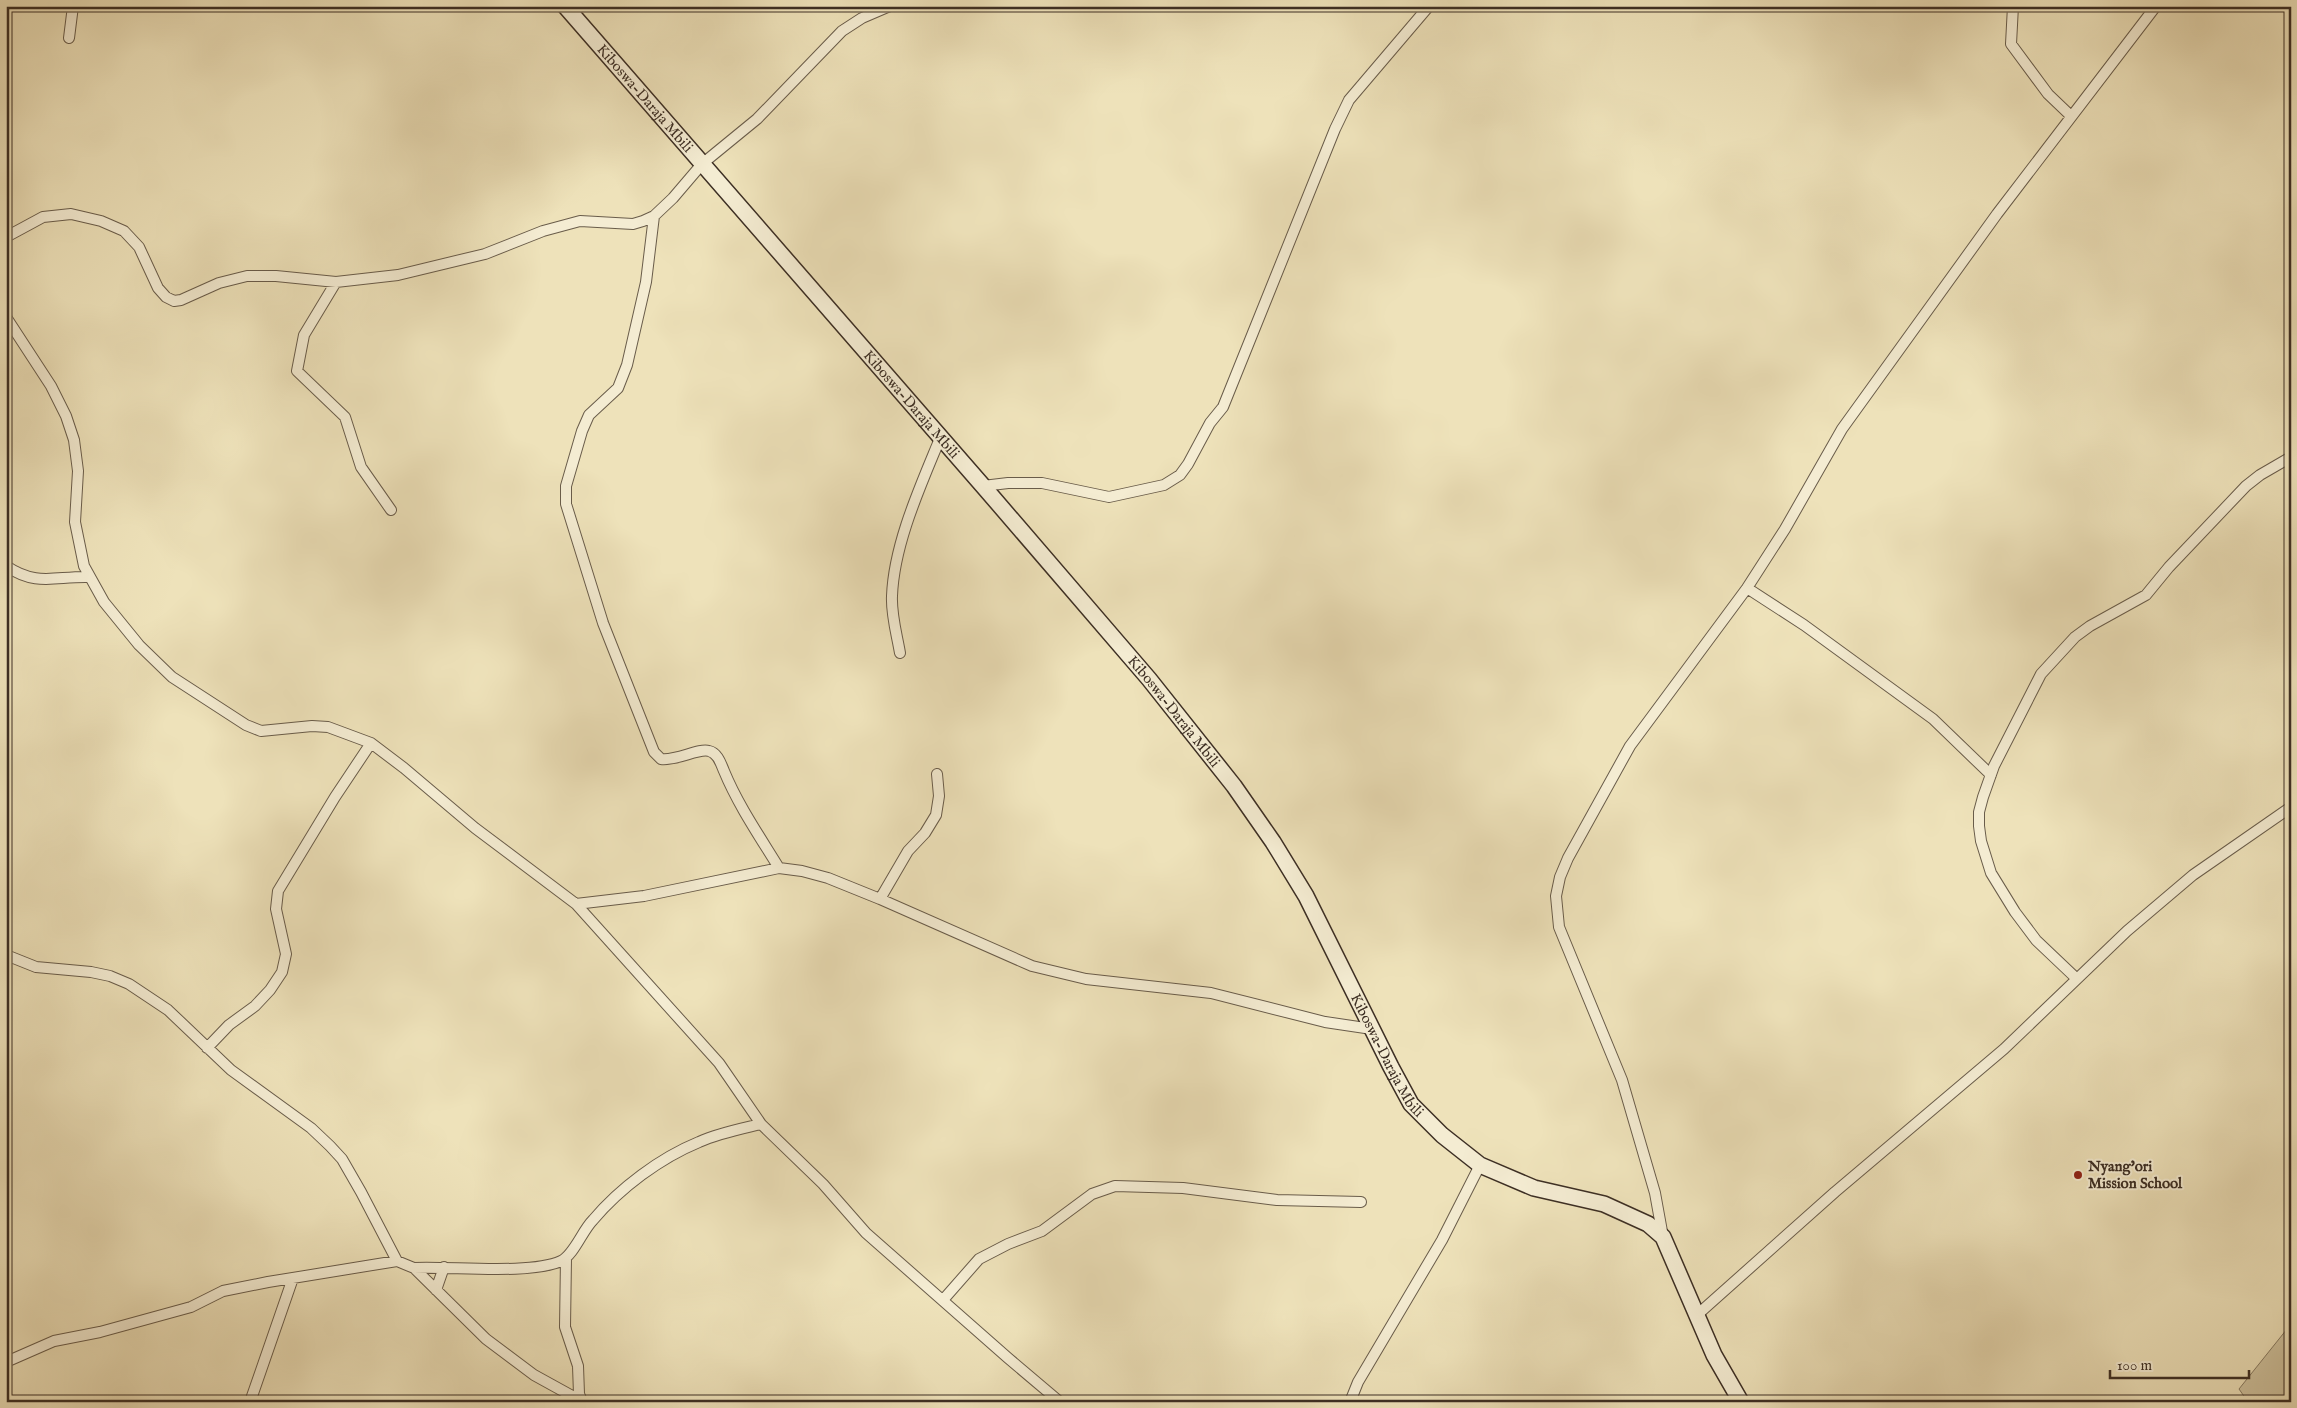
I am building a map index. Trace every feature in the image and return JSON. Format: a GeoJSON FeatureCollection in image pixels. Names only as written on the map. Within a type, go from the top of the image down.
{"type":"FeatureCollection","features":[{"type":"Feature","properties":{"kind":"main road","name":"Kiboswa-Daraja Mbili"},"geometry":{"type":"LineString","coordinates":[[565,6],[984,486],[1149,679],[1234,786],[1274,842],[1306,896],[1411,1104],[1442,1135],[1480,1165],[1534,1188],[1604,1204],[1648,1224],[1664,1237]]}},
{"type":"Feature","properties":{"kind":"main road"},"geometry":{"type":"LineString","coordinates":[[1664,1237],[1714,1355],[1741,1402]]}},
{"type":"Feature","properties":{"kind":"street"},"geometry":{"type":"LineString","coordinates":[[69,38],[73,6]]}},
{"type":"Feature","properties":{"kind":"street"},"geometry":{"type":"LineString","coordinates":[[6,237],[43,217],[71,214],[101,221],[124,231],[139,247],[158,288],[166,297],[174,301],[181,300],[219,283],[247,276],[276,276],[336,282],[398,275],[485,254],[543,231],[580,222],[633,224],[654,216],[702,164],[757,119],[842,31],[862,18],[890,6]]}},
{"type":"Feature","properties":{"kind":"street"},"geometry":{"type":"LineString","coordinates":[[984,486],[1008,482],[1042,483],[1114,497],[1164,485],[1180,475],[1210,423],[1223,407],[1335,129],[1349,100],[1429,6]]}},
{"type":"Feature","properties":{"kind":"street"},"geometry":{"type":"LineString","coordinates":[[2013,6],[2011,44],[2048,94],[2072,116]]}},
{"type":"Feature","properties":{"kind":"street"},"geometry":{"type":"LineString","coordinates":[[1664,1237],[1655,1193],[1622,1080],[1559,926],[1556,896],[1568,858],[1630,746],[1746,588],[1785,529],[1842,429],[1997,214],[2156,6]]}},
{"type":"Feature","properties":{"kind":"street"},"geometry":{"type":"LineString","coordinates":[[654,216],[646,282],[627,365],[618,388],[589,416],[582,431],[566,486],[566,504],[603,623],[654,752],[661,759],[670,760],[707,750],[714,752],[719,758],[731,789],[778,868]]}},
{"type":"Feature","properties":{"kind":"street"},"geometry":{"type":"LineString","coordinates":[[336,282],[304,335],[296,371],[345,417],[360,467],[390,510]]}},
{"type":"Feature","properties":{"kind":"street"},"geometry":{"type":"LineString","coordinates":[[6,317],[51,386],[66,416],[74,440],[78,471],[76,522],[84,566],[104,602],[139,645],[166,671],[213,705],[246,725],[261,730],[312,726],[328,727],[371,743],[475,828],[576,904],[679,1021],[710,1052],[761,1124],[823,1184],[866,1233],[1060,1402]]}},
{"type":"Feature","properties":{"kind":"street"},"geometry":{"type":"LineString","coordinates":[[900,653],[892,597],[898,559],[913,506],[941,436]]}},
{"type":"Feature","properties":{"kind":"street"},"geometry":{"type":"LineString","coordinates":[[2076,978],[2036,940],[2015,912],[1992,872],[1981,840],[1979,812],[1991,775],[2041,674],[2064,648],[2090,626],[2146,596],[2170,567],[2246,486],[2260,475],[2291,457]]}},
{"type":"Feature","properties":{"kind":"street"},"geometry":{"type":"LineString","coordinates":[[6,566],[20,575],[40,580],[89,577]]}},
{"type":"Feature","properties":{"kind":"street"},"geometry":{"type":"LineString","coordinates":[[1746,588],[1804,625],[1932,720],[1991,775]]}},
{"type":"Feature","properties":{"kind":"street"},"geometry":{"type":"LineString","coordinates":[[207,1048],[229,1025],[255,1006],[270,990],[282,972],[286,954],[276,909],[278,891],[335,797],[371,743]]}},
{"type":"Feature","properties":{"kind":"street"},"geometry":{"type":"LineString","coordinates":[[880,899],[908,851],[925,833],[936,815],[939,796],[938,774]]}},
{"type":"Feature","properties":{"kind":"street"},"geometry":{"type":"LineString","coordinates":[[1697,1315],[1835,1192],[2004,1049],[2076,978],[2194,875],[2291,807]]}},
{"type":"Feature","properties":{"kind":"street"},"geometry":{"type":"LineString","coordinates":[[576,904],[644,896],[778,868],[802,871],[828,878],[880,899],[994,950],[1047,970],[1086,979],[1211,993],[1325,1022],[1372,1029]]}},
{"type":"Feature","properties":{"kind":"street"},"geometry":{"type":"LineString","coordinates":[[6,955],[36,967],[91,972],[129,984],[168,1010],[231,1070],[311,1128],[342,1159],[397,1261]]}},
{"type":"Feature","properties":{"kind":"street"},"geometry":{"type":"LineString","coordinates":[[414,1268],[497,1269],[560,1262],[566,1258],[592,1220],[644,1174],[698,1142],[761,1124]]}},
{"type":"Feature","properties":{"kind":"street"},"geometry":{"type":"LineString","coordinates":[[1350,1402],[1358,1382],[1442,1240],[1480,1165]]}},
{"type":"Feature","properties":{"kind":"street"},"geometry":{"type":"LineString","coordinates":[[943,1300],[978,1259],[1008,1244],[1042,1231],[1092,1194],[1115,1186],[1183,1188],[1277,1200],[1361,1202]]}},
{"type":"Feature","properties":{"kind":"street"},"geometry":{"type":"LineString","coordinates":[[566,1258],[565,1328],[578,1366],[579,1394],[583,1402]]}},
{"type":"Feature","properties":{"kind":"street"},"geometry":{"type":"LineString","coordinates":[[6,1362],[54,1341],[100,1332],[191,1308],[222,1291],[397,1261],[414,1268],[486,1339],[541,1379],[583,1402]]}},
{"type":"Feature","properties":{"kind":"street"},"geometry":{"type":"LineString","coordinates":[[436,1290],[444,1267]]}},
{"type":"Feature","properties":{"kind":"street"},"geometry":{"type":"LineString","coordinates":[[250,1402],[293,1278]]}},
{"type":"Feature","properties":{"kind":"shaded area"},"geometry":{"type":"Polygon","coordinates":[[[2291,1324],[2291,1402],[2248,1402],[2239,1389],[2291,1324]]]}},
{"type":"Feature","properties":{"kind":"place","name":"Nyang'ori Mission School"},"geometry":{"type":"Point","coordinates":[2078,1175]}}]}
